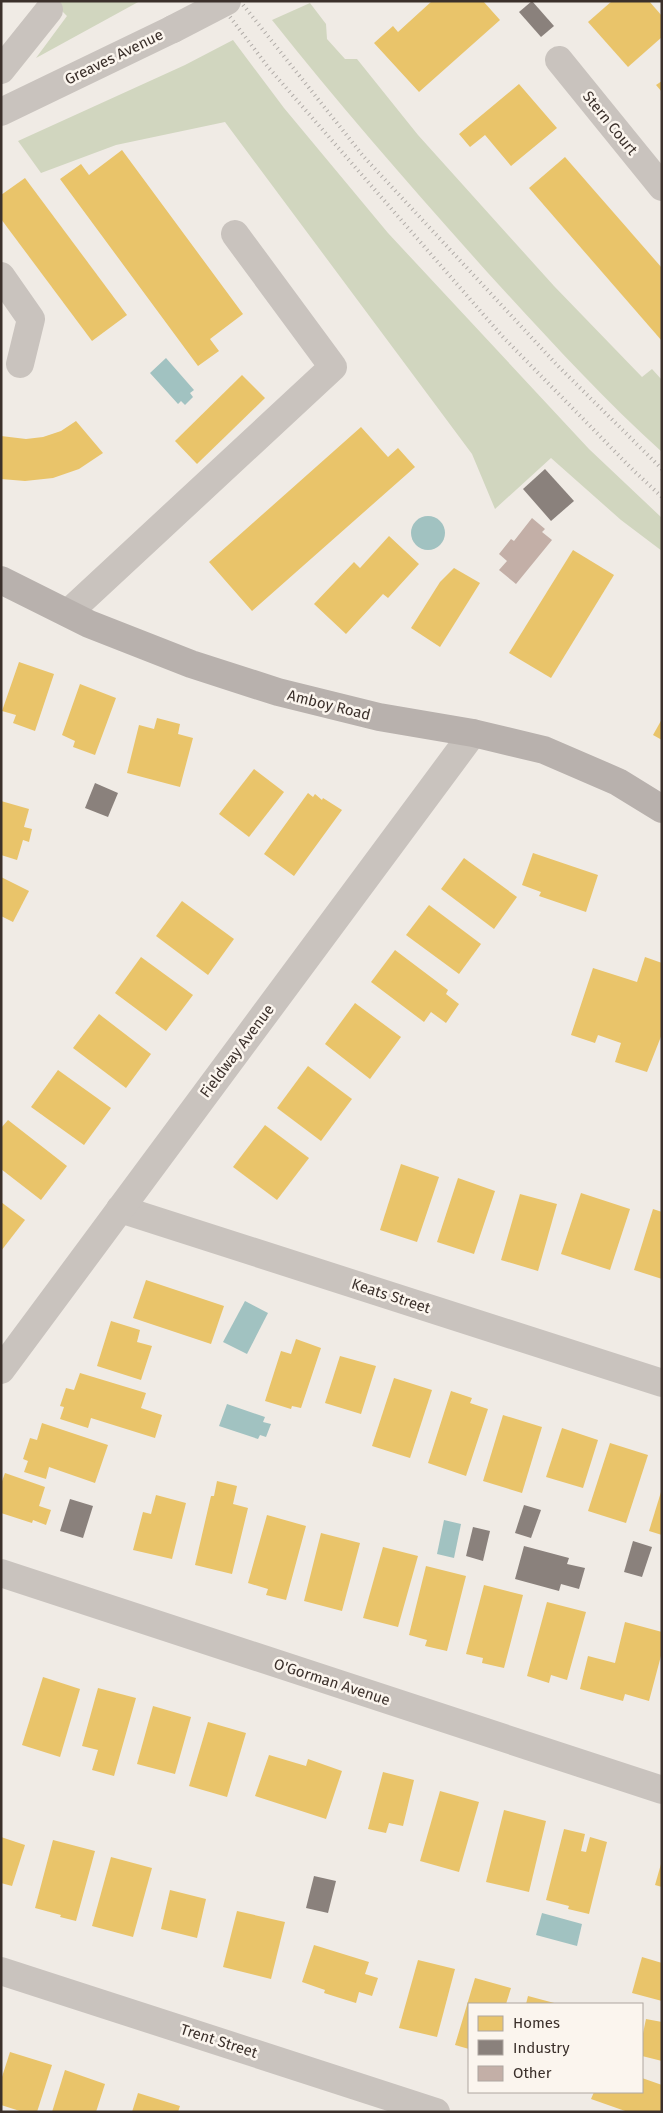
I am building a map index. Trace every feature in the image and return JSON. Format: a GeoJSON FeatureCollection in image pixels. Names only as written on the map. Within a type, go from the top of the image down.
{"type":"FeatureCollection","features":[{"type":"Feature","properties":{"kind":"main road","name":"Amboy Road"},"geometry":{"type":"LineString","coordinates":[[1,580],[89,624],[191,664],[278,692],[379,717],[473,733],[544,750],[618,782],[662,809]]}},
{"type":"Feature","properties":{"kind":"street","name":"Greaves Avenue"},"geometry":{"type":"LineString","coordinates":[[1,112],[227,1]]}},
{"type":"Feature","properties":{"kind":"street"},"geometry":{"type":"LineString","coordinates":[[1,70],[49,10]]}},
{"type":"Feature","properties":{"kind":"street","name":"Stern Court"},"geometry":{"type":"LineString","coordinates":[[559,60],[662,187]]}},
{"type":"Feature","properties":{"kind":"street"},"geometry":{"type":"LineString","coordinates":[[68,613],[333,367],[235,234]]}},
{"type":"Feature","properties":{"kind":"street"},"geometry":{"type":"LineString","coordinates":[[1,276],[31,319],[20,364]]}},
{"type":"Feature","properties":{"kind":"street","name":"Fieldway Avenue"},"geometry":{"type":"LineString","coordinates":[[1,1370],[473,733]]}},
{"type":"Feature","properties":{"kind":"street","name":"Keats Street"},"geometry":{"type":"LineString","coordinates":[[120,1209],[662,1383]]}},
{"type":"Feature","properties":{"kind":"street","name":"O'Gorman Avenue"},"geometry":{"type":"LineString","coordinates":[[1,1573],[662,1790]]}},
{"type":"Feature","properties":{"kind":"street","name":"Trent Street"},"geometry":{"type":"LineString","coordinates":[[1,1971],[436,2112]]}},
{"type":"Feature","properties":{"kind":"green space"},"geometry":{"type":"Polygon","coordinates":[[[52,1],[140,1],[36,58],[67,16],[52,1]]]}},
{"type":"Feature","properties":{"kind":"green space"},"geometry":{"type":"Polygon","coordinates":[[[310,3],[326,24],[327,39],[345,59],[357,59],[418,135],[554,286],[642,377],[652,369],[662,380],[662,452],[594,387],[488,273],[324,85],[272,20],[310,3]]]}},
{"type":"Feature","properties":{"kind":"green space"},"geometry":{"type":"Polygon","coordinates":[[[233,40],[284,108],[388,233],[589,449],[662,518],[662,551],[621,520],[551,458],[495,509],[472,454],[225,122],[116,145],[41,173],[18,141],[185,65],[233,40]]]}},
{"type":"Feature","properties":{"kind":"water"},"geometry":{"type":"Polygon","coordinates":[[[166,358],[194,390],[190,393],[193,397],[185,405],[181,401],[178,404],[150,373],[166,358]]]}},
{"type":"Feature","properties":{"kind":"water"},"geometry":{"type":"Polygon","coordinates":[[[428,516],[435,517],[440,521],[444,526],[444,540],[440,545],[435,549],[428,550],[421,549],[416,545],[412,540],[411,533],[412,526],[416,521],[421,517],[428,516]]]}},
{"type":"Feature","properties":{"kind":"water"},"geometry":{"type":"Polygon","coordinates":[[[245,1301],[268,1313],[247,1354],[223,1342],[245,1301]]]}},
{"type":"Feature","properties":{"kind":"water"},"geometry":{"type":"Polygon","coordinates":[[[227,1404],[265,1417],[263,1422],[271,1424],[266,1437],[260,1435],[258,1439],[219,1426],[227,1404]]]}},
{"type":"Feature","properties":{"kind":"water"},"geometry":{"type":"Polygon","coordinates":[[[444,1520],[461,1524],[454,1558],[437,1554],[444,1520]]]}},
{"type":"Feature","properties":{"kind":"water"},"geometry":{"type":"Polygon","coordinates":[[[542,1913],[582,1924],[577,1946],[536,1935],[542,1913]]]}},
{"type":"Feature","properties":{"kind":"building: Homes"},"geometry":{"type":"Polygon","coordinates":[[[432,1],[483,1],[500,20],[419,92],[374,43],[393,26],[398,32],[432,1]]]}},
{"type":"Feature","properties":{"kind":"building: Homes"},"geometry":{"type":"Polygon","coordinates":[[[612,1],[649,1],[662,16],[662,37],[628,67],[588,22],[612,1]]]}},
{"type":"Feature","properties":{"kind":"building: Homes"},"geometry":{"type":"Polygon","coordinates":[[[662,81],[662,92],[656,85],[662,81]]]}},
{"type":"Feature","properties":{"kind":"building: Homes"},"geometry":{"type":"Polygon","coordinates":[[[519,84],[557,128],[511,166],[485,135],[470,147],[459,134],[519,84]]]}},
{"type":"Feature","properties":{"kind":"building: Homes"},"geometry":{"type":"Polygon","coordinates":[[[122,150],[243,314],[210,339],[219,351],[198,366],[60,179],[81,164],[89,175],[122,150]]]}},
{"type":"Feature","properties":{"kind":"building: Homes"},"geometry":{"type":"Polygon","coordinates":[[[565,157],[662,268],[662,341],[529,188],[565,157]]]}},
{"type":"Feature","properties":{"kind":"building: Homes"},"geometry":{"type":"Polygon","coordinates":[[[25,178],[127,315],[92,341],[1,219],[1,195],[25,178]]]}},
{"type":"Feature","properties":{"kind":"building: Homes"},"geometry":{"type":"Polygon","coordinates":[[[242,375],[265,398],[197,464],[175,441],[242,375]]]}},
{"type":"Feature","properties":{"kind":"building: Homes"},"geometry":{"type":"Polygon","coordinates":[[[76,421],[103,453],[79,469],[53,478],[25,481],[1,479],[1,436],[26,439],[43,437],[61,431],[76,421]]]}},
{"type":"Feature","properties":{"kind":"building: Homes"},"geometry":{"type":"Polygon","coordinates":[[[361,427],[388,457],[398,448],[415,467],[252,611],[209,562],[361,427]]]}},
{"type":"Feature","properties":{"kind":"building: Homes"},"geometry":{"type":"Polygon","coordinates":[[[389,536],[419,564],[388,598],[383,594],[346,634],[314,604],[354,562],[360,568],[389,536]]]}},
{"type":"Feature","properties":{"kind":"building: Homes"},"geometry":{"type":"Polygon","coordinates":[[[573,550],[614,575],[551,678],[509,653],[573,550]]]}},
{"type":"Feature","properties":{"kind":"building: Homes"},"geometry":{"type":"Polygon","coordinates":[[[454,568],[480,583],[440,647],[411,628],[440,582],[454,568]]]}},
{"type":"Feature","properties":{"kind":"building: Homes"},"geometry":{"type":"Polygon","coordinates":[[[19,662],[54,674],[35,731],[13,723],[16,715],[2,711],[19,662]]]}},
{"type":"Feature","properties":{"kind":"building: Homes"},"geometry":{"type":"Polygon","coordinates":[[[80,684],[116,698],[95,755],[73,747],[75,741],[62,735],[80,684]]]}},
{"type":"Feature","properties":{"kind":"building: Homes"},"geometry":{"type":"Polygon","coordinates":[[[157,718],[180,724],[178,734],[193,738],[180,787],[127,773],[139,725],[154,729],[157,718]]]}},
{"type":"Feature","properties":{"kind":"building: Homes"},"geometry":{"type":"Polygon","coordinates":[[[662,719],[662,740],[653,735],[662,719]]]}},
{"type":"Feature","properties":{"kind":"building: Homes"},"geometry":{"type":"Polygon","coordinates":[[[254,769],[284,792],[249,837],[219,814],[254,769]]]}},
{"type":"Feature","properties":{"kind":"building: Homes"},"geometry":{"type":"Polygon","coordinates":[[[308,793],[313,797],[315,794],[322,800],[323,798],[342,810],[294,876],[264,854],[308,793]]]}},
{"type":"Feature","properties":{"kind":"building: Homes"},"geometry":{"type":"Polygon","coordinates":[[[1,801],[29,809],[24,827],[32,829],[29,842],[23,840],[17,860],[1,855],[1,801]]]}},
{"type":"Feature","properties":{"kind":"building: Homes"},"geometry":{"type":"Polygon","coordinates":[[[533,853],[598,875],[586,912],[539,896],[541,892],[522,885],[533,853]]]}},
{"type":"Feature","properties":{"kind":"building: Homes"},"geometry":{"type":"Polygon","coordinates":[[[464,858],[517,897],[494,929],[441,889],[464,858]]]}},
{"type":"Feature","properties":{"kind":"building: Homes"},"geometry":{"type":"Polygon","coordinates":[[[1,877],[29,891],[13,922],[1,916],[1,877]]]}},
{"type":"Feature","properties":{"kind":"building: Homes"},"geometry":{"type":"Polygon","coordinates":[[[182,901],[234,939],[208,975],[156,936],[182,901]]]}},
{"type":"Feature","properties":{"kind":"building: Homes"},"geometry":{"type":"Polygon","coordinates":[[[429,905],[481,944],[459,974],[406,935],[429,905]]]}},
{"type":"Feature","properties":{"kind":"building: Homes"},"geometry":{"type":"Polygon","coordinates":[[[395,950],[448,990],[446,994],[459,1004],[446,1023],[431,1012],[424,1022],[371,982],[395,950]]]}},
{"type":"Feature","properties":{"kind":"building: Homes"},"geometry":{"type":"Polygon","coordinates":[[[141,957],[193,995],[166,1031],[115,993],[141,957]]]}},
{"type":"Feature","properties":{"kind":"building: Homes"},"geometry":{"type":"Polygon","coordinates":[[[645,957],[662,963],[662,1034],[647,1072],[615,1062],[621,1043],[598,1035],[595,1043],[571,1035],[593,968],[637,982],[645,957]]]}},
{"type":"Feature","properties":{"kind":"building: Homes"},"geometry":{"type":"Polygon","coordinates":[[[355,1003],[401,1037],[370,1079],[325,1044],[355,1003]]]}},
{"type":"Feature","properties":{"kind":"building: Homes"},"geometry":{"type":"Polygon","coordinates":[[[99,1014],[151,1054],[126,1088],[73,1048],[99,1014]]]}},
{"type":"Feature","properties":{"kind":"building: Homes"},"geometry":{"type":"Polygon","coordinates":[[[308,1066],[352,1099],[321,1141],[277,1108],[308,1066]]]}},
{"type":"Feature","properties":{"kind":"building: Homes"},"geometry":{"type":"Polygon","coordinates":[[[58,1070],[111,1108],[84,1145],[31,1107],[58,1070]]]}},
{"type":"Feature","properties":{"kind":"building: Homes"},"geometry":{"type":"Polygon","coordinates":[[[8,1120],[67,1166],[41,1200],[1,1169],[1,1128],[8,1120]]]}},
{"type":"Feature","properties":{"kind":"building: Homes"},"geometry":{"type":"Polygon","coordinates":[[[265,1125],[309,1158],[277,1200],[233,1167],[265,1125]]]}},
{"type":"Feature","properties":{"kind":"building: Homes"},"geometry":{"type":"Polygon","coordinates":[[[401,1164],[439,1177],[417,1242],[380,1230],[401,1164]]]}},
{"type":"Feature","properties":{"kind":"building: Homes"},"geometry":{"type":"Polygon","coordinates":[[[458,1178],[495,1191],[474,1254],[437,1242],[458,1178]]]}},
{"type":"Feature","properties":{"kind":"building: Homes"},"geometry":{"type":"Polygon","coordinates":[[[581,1193],[630,1209],[610,1270],[561,1254],[581,1193]]]}},
{"type":"Feature","properties":{"kind":"building: Homes"},"geometry":{"type":"Polygon","coordinates":[[[520,1194],[557,1204],[538,1271],[501,1260],[520,1194]]]}},
{"type":"Feature","properties":{"kind":"building: Homes"},"geometry":{"type":"Polygon","coordinates":[[[1,1202],[25,1220],[1,1251],[1,1202]]]}},
{"type":"Feature","properties":{"kind":"building: Homes"},"geometry":{"type":"Polygon","coordinates":[[[653,1209],[662,1212],[662,1279],[634,1270],[653,1209]]]}},
{"type":"Feature","properties":{"kind":"building: Homes"},"geometry":{"type":"Polygon","coordinates":[[[146,1280],[224,1306],[211,1344],[133,1318],[146,1280]]]}},
{"type":"Feature","properties":{"kind":"building: Homes"},"geometry":{"type":"Polygon","coordinates":[[[111,1321],[140,1330],[137,1342],[152,1346],[141,1380],[97,1366],[111,1321]]]}},
{"type":"Feature","properties":{"kind":"building: Homes"},"geometry":{"type":"Polygon","coordinates":[[[296,1339],[321,1348],[301,1408],[292,1406],[291,1409],[265,1401],[281,1351],[291,1354],[296,1339]]]}},
{"type":"Feature","properties":{"kind":"building: Homes"},"geometry":{"type":"Polygon","coordinates":[[[340,1356],[376,1366],[361,1414],[325,1403],[340,1356]]]}},
{"type":"Feature","properties":{"kind":"building: Homes"},"geometry":{"type":"Polygon","coordinates":[[[80,1373],[146,1393],[141,1408],[162,1415],[155,1438],[91,1418],[88,1428],[60,1419],[64,1407],[60,1406],[66,1388],[74,1390],[80,1373]]]}},
{"type":"Feature","properties":{"kind":"building: Homes"},"geometry":{"type":"Polygon","coordinates":[[[394,1378],[432,1390],[410,1458],[372,1446],[394,1378]]]}},
{"type":"Feature","properties":{"kind":"building: Homes"},"geometry":{"type":"Polygon","coordinates":[[[451,1391],[472,1398],[470,1403],[488,1409],[466,1476],[428,1463],[451,1391]]]}},
{"type":"Feature","properties":{"kind":"building: Homes"},"geometry":{"type":"Polygon","coordinates":[[[503,1415],[542,1427],[522,1493],[483,1481],[503,1415]]]}},
{"type":"Feature","properties":{"kind":"building: Homes"},"geometry":{"type":"Polygon","coordinates":[[[42,1423],[108,1445],[95,1483],[49,1467],[46,1479],[24,1472],[28,1461],[23,1459],[30,1438],[37,1440],[42,1423]]]}},
{"type":"Feature","properties":{"kind":"building: Homes"},"geometry":{"type":"Polygon","coordinates":[[[562,1428],[598,1440],[583,1488],[546,1477],[562,1428]]]}},
{"type":"Feature","properties":{"kind":"building: Homes"},"geometry":{"type":"Polygon","coordinates":[[[610,1443],[648,1455],[626,1523],[588,1511],[610,1443]]]}},
{"type":"Feature","properties":{"kind":"building: Homes"},"geometry":{"type":"Polygon","coordinates":[[[5,1473],[45,1487],[39,1506],[51,1510],[46,1525],[33,1520],[32,1523],[1,1513],[1,1484],[5,1473]]]}},
{"type":"Feature","properties":{"kind":"building: Homes"},"geometry":{"type":"Polygon","coordinates":[[[217,1481],[237,1486],[233,1504],[248,1508],[232,1574],[195,1565],[211,1496],[214,1496],[217,1481]]]}},
{"type":"Feature","properties":{"kind":"building: Homes"},"geometry":{"type":"Polygon","coordinates":[[[662,1492],[662,1535],[649,1531],[662,1492]]]}},
{"type":"Feature","properties":{"kind":"building: Homes"},"geometry":{"type":"Polygon","coordinates":[[[156,1495],[186,1503],[172,1559],[133,1550],[143,1512],[151,1514],[156,1495]]]}},
{"type":"Feature","properties":{"kind":"building: Homes"},"geometry":{"type":"Polygon","coordinates":[[[267,1515],[306,1526],[286,1600],[266,1595],[268,1589],[248,1583],[267,1515]]]}},
{"type":"Feature","properties":{"kind":"building: Homes"},"geometry":{"type":"Polygon","coordinates":[[[321,1533],[360,1543],[342,1611],[304,1601],[321,1533]]]}},
{"type":"Feature","properties":{"kind":"building: Homes"},"geometry":{"type":"Polygon","coordinates":[[[383,1547],[418,1556],[398,1627],[363,1618],[383,1547]]]}},
{"type":"Feature","properties":{"kind":"building: Homes"},"geometry":{"type":"Polygon","coordinates":[[[426,1566],[466,1576],[447,1651],[425,1646],[427,1640],[409,1635],[426,1566]]]}},
{"type":"Feature","properties":{"kind":"building: Homes"},"geometry":{"type":"Polygon","coordinates":[[[484,1585],[523,1595],[504,1668],[482,1663],[483,1658],[466,1654],[484,1585]]]}},
{"type":"Feature","properties":{"kind":"building: Homes"},"geometry":{"type":"Polygon","coordinates":[[[547,1602],[586,1612],[567,1680],[551,1675],[549,1683],[527,1676],[547,1602]]]}},
{"type":"Feature","properties":{"kind":"building: Homes"},"geometry":{"type":"Polygon","coordinates":[[[625,1622],[662,1632],[662,1652],[649,1701],[625,1694],[623,1701],[580,1689],[588,1656],[615,1663],[625,1622]]]}},
{"type":"Feature","properties":{"kind":"building: Homes"},"geometry":{"type":"Polygon","coordinates":[[[43,1677],[80,1689],[60,1757],[22,1745],[43,1677]]]}},
{"type":"Feature","properties":{"kind":"building: Homes"},"geometry":{"type":"Polygon","coordinates":[[[98,1688],[136,1698],[114,1776],[92,1770],[98,1750],[82,1746],[98,1688]]]}},
{"type":"Feature","properties":{"kind":"building: Homes"},"geometry":{"type":"Polygon","coordinates":[[[153,1706],[191,1717],[175,1774],[137,1764],[153,1706]]]}},
{"type":"Feature","properties":{"kind":"building: Homes"},"geometry":{"type":"Polygon","coordinates":[[[208,1722],[246,1733],[227,1797],[189,1786],[208,1722]]]}},
{"type":"Feature","properties":{"kind":"building: Homes"},"geometry":{"type":"Polygon","coordinates":[[[269,1755],[306,1766],[308,1759],[342,1771],[326,1819],[255,1796],[269,1755]]]}},
{"type":"Feature","properties":{"kind":"building: Homes"},"geometry":{"type":"Polygon","coordinates":[[[383,1772],[414,1780],[403,1826],[389,1823],[386,1833],[368,1829],[383,1772]]]}},
{"type":"Feature","properties":{"kind":"building: Homes"},"geometry":{"type":"Polygon","coordinates":[[[440,1791],[479,1802],[459,1872],[420,1861],[440,1791]]]}},
{"type":"Feature","properties":{"kind":"building: Homes"},"geometry":{"type":"Polygon","coordinates":[[[504,1810],[546,1821],[529,1892],[486,1882],[504,1810]]]}},
{"type":"Feature","properties":{"kind":"building: Homes"},"geometry":{"type":"Polygon","coordinates":[[[564,1829],[585,1834],[581,1851],[586,1852],[590,1837],[607,1842],[589,1914],[568,1909],[569,1906],[546,1900],[564,1829]]]}},
{"type":"Feature","properties":{"kind":"building: Homes"},"geometry":{"type":"Polygon","coordinates":[[[1,1837],[25,1845],[12,1886],[1,1883],[1,1837]]]}},
{"type":"Feature","properties":{"kind":"building: Homes"},"geometry":{"type":"Polygon","coordinates":[[[53,1840],[95,1851],[76,1921],[35,1908],[53,1840]]]}},
{"type":"Feature","properties":{"kind":"building: Homes"},"geometry":{"type":"Polygon","coordinates":[[[111,1857],[152,1868],[133,1937],[92,1926],[111,1857]]]}},
{"type":"Feature","properties":{"kind":"building: Homes"},"geometry":{"type":"Polygon","coordinates":[[[662,1864],[662,1887],[655,1885],[662,1864]]]}},
{"type":"Feature","properties":{"kind":"building: Homes"},"geometry":{"type":"Polygon","coordinates":[[[170,1890],[206,1899],[197,1938],[161,1929],[170,1890]]]}},
{"type":"Feature","properties":{"kind":"building: Homes"},"geometry":{"type":"Polygon","coordinates":[[[237,1911],[285,1922],[271,1979],[223,1967],[237,1911]]]}},
{"type":"Feature","properties":{"kind":"building: Homes"},"geometry":{"type":"Polygon","coordinates":[[[314,1945],[369,1962],[365,1974],[378,1978],[372,1996],[359,1992],[356,2003],[324,1993],[325,1990],[302,1982],[314,1945]]]}},
{"type":"Feature","properties":{"kind":"building: Homes"},"geometry":{"type":"Polygon","coordinates":[[[642,1957],[662,1963],[662,2001],[632,1993],[642,1957]]]}},
{"type":"Feature","properties":{"kind":"building: Homes"},"geometry":{"type":"Polygon","coordinates":[[[418,1960],[455,1969],[437,2037],[399,2028],[418,1960]]]}},
{"type":"Feature","properties":{"kind":"building: Homes"},"geometry":{"type":"Polygon","coordinates":[[[475,1978],[511,1988],[506,2003],[468,2003],[468,2049],[455,2045],[475,1978]]]}},
{"type":"Feature","properties":{"kind":"building: Homes"},"geometry":{"type":"Polygon","coordinates":[[[528,1996],[554,2003],[526,2003],[528,1996]]]}},
{"type":"Feature","properties":{"kind":"building: Homes"},"geometry":{"type":"Polygon","coordinates":[[[646,2019],[662,2022],[662,2061],[643,2056],[643,2033],[646,2019]]]}},
{"type":"Feature","properties":{"kind":"building: Homes"},"geometry":{"type":"Polygon","coordinates":[[[10,2052],[52,2065],[37,2112],[23,2112],[1,2105],[1,2080],[10,2052]]]}},
{"type":"Feature","properties":{"kind":"building: Homes"},"geometry":{"type":"Polygon","coordinates":[[[65,2070],[105,2084],[96,2112],[52,2112],[65,2070]]]}},
{"type":"Feature","properties":{"kind":"building: Homes"},"geometry":{"type":"Polygon","coordinates":[[[643,2078],[662,2085],[662,2112],[628,2112],[591,2099],[594,2093],[643,2093],[643,2078]]]}},
{"type":"Feature","properties":{"kind":"building: Homes"},"geometry":{"type":"Polygon","coordinates":[[[138,2093],[180,2106],[178,2112],[132,2112],[138,2093]]]}},
{"type":"Feature","properties":{"kind":"building: Industry"},"geometry":{"type":"Polygon","coordinates":[[[532,1],[554,26],[541,37],[519,12],[532,1]]]}},
{"type":"Feature","properties":{"kind":"building: Industry"},"geometry":{"type":"Polygon","coordinates":[[[545,469],[574,501],[551,521],[523,489],[545,469]]]}},
{"type":"Feature","properties":{"kind":"building: Industry"},"geometry":{"type":"Polygon","coordinates":[[[95,783],[118,793],[108,817],[85,808],[95,783]]]}},
{"type":"Feature","properties":{"kind":"building: Industry"},"geometry":{"type":"Polygon","coordinates":[[[70,1499],[93,1506],[83,1538],[60,1531],[70,1499]]]}},
{"type":"Feature","properties":{"kind":"building: Industry"},"geometry":{"type":"Polygon","coordinates":[[[524,1505],[541,1510],[531,1538],[515,1533],[524,1505]]]}},
{"type":"Feature","properties":{"kind":"building: Industry"},"geometry":{"type":"Polygon","coordinates":[[[473,1527],[490,1531],[483,1561],[466,1556],[473,1527]]]}},
{"type":"Feature","properties":{"kind":"building: Industry"},"geometry":{"type":"Polygon","coordinates":[[[633,1541],[652,1547],[642,1577],[624,1572],[633,1541]]]}},
{"type":"Feature","properties":{"kind":"building: Industry"},"geometry":{"type":"Polygon","coordinates":[[[524,1546],[569,1558],[567,1564],[585,1568],[579,1589],[561,1584],[559,1591],[515,1579],[524,1546]]]}},
{"type":"Feature","properties":{"kind":"building: Industry"},"geometry":{"type":"Polygon","coordinates":[[[314,1876],[336,1881],[328,1913],[306,1908],[314,1876]]]}},
{"type":"Feature","properties":{"kind":"building: Other"},"geometry":{"type":"Polygon","coordinates":[[[532,518],[545,529],[542,532],[552,540],[516,584],[499,570],[507,561],[499,554],[511,539],[514,541],[532,518]]]}},
{"type":"Feature","properties":{"kind":"railway"},"geometry":{"type":"LineString","coordinates":[[218,1],[268,67],[503,337],[634,471],[662,497]]}},
{"type":"Feature","properties":{"kind":"railway"},"geometry":{"type":"LineString","coordinates":[[240,1],[364,157],[558,366],[662,469]]}}]}
